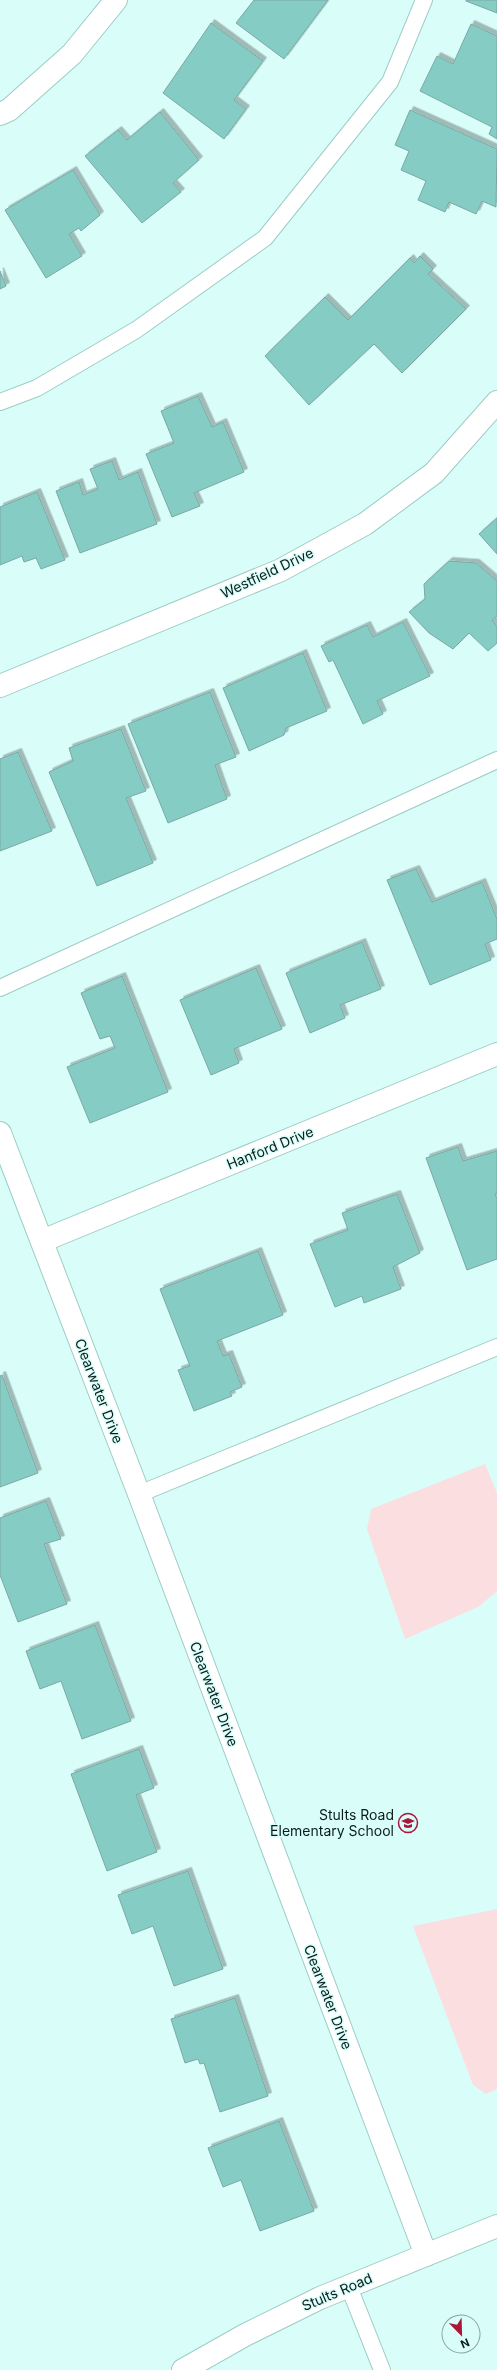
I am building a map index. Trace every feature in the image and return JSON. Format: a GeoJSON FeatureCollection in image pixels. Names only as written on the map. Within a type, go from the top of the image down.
{"type":"FeatureCollection","features":[{"type":"Feature","properties":{"kind":"street"},"geometry":{"type":"LineString","coordinates":[[0,114],[9,110],[72,54],[116,0]]}},
{"type":"Feature","properties":{"kind":"street","name":"Westfield Drive"},"geometry":{"type":"LineString","coordinates":[[0,686],[281,570],[365,524],[434,473],[497,402]]}},
{"type":"Feature","properties":{"kind":"street","name":"Hanford Drive"},"geometry":{"type":"LineString","coordinates":[[42,1241],[497,1054]]}},
{"type":"Feature","properties":{"kind":"street","name":"Clearwater Drive"},"geometry":{"type":"LineString","coordinates":[[0,1133],[139,1494],[426,2255]]}},
{"type":"Feature","properties":{"kind":"street","name":"Stults Road"},"geometry":{"type":"LineString","coordinates":[[183,2370],[245,2335],[320,2298],[497,2226]]}},
{"type":"Feature","properties":{"kind":"lane"},"geometry":{"type":"LineString","coordinates":[[0,402],[37,388],[136,330],[265,238],[390,82],[424,0]]}},
{"type":"Feature","properties":{"kind":"lane"},"geometry":{"type":"LineString","coordinates":[[0,988],[497,760]]}},
{"type":"Feature","properties":{"kind":"lane"},"geometry":{"type":"LineString","coordinates":[[139,1494],[497,1347]]}},
{"type":"Feature","properties":{"kind":"lane"},"geometry":{"type":"LineString","coordinates":[[348,2287],[382,2370]]}},
{"type":"Feature","properties":{"kind":"shaded area"},"geometry":{"type":"Polygon","coordinates":[[[485,1464],[497,1493],[497,1591],[478,1607],[405,1639],[367,1529],[371,1509],[485,1464]]]}},
{"type":"Feature","properties":{"kind":"shaded area"},"geometry":{"type":"Polygon","coordinates":[[[497,1909],[497,2089],[486,2094],[473,2085],[413,1926],[497,1909]]]}},
{"type":"Feature","properties":{"kind":"building"},"geometry":{"type":"Polygon","coordinates":[[[254,0],[328,0],[284,59],[236,23],[254,0]]]}},
{"type":"Feature","properties":{"kind":"building"},"geometry":{"type":"Polygon","coordinates":[[[466,0],[497,0],[497,13],[466,1],[466,0]]]}},
{"type":"Feature","properties":{"kind":"building"},"geometry":{"type":"Polygon","coordinates":[[[211,23],[263,61],[234,100],[246,109],[224,139],[163,93],[211,23]]]}},
{"type":"Feature","properties":{"kind":"building"},"geometry":{"type":"Polygon","coordinates":[[[471,24],[497,36],[497,139],[489,134],[492,127],[420,91],[437,56],[453,64],[471,24]]]}},
{"type":"Feature","properties":{"kind":"building"},"geometry":{"type":"Polygon","coordinates":[[[410,110],[497,149],[496,207],[482,201],[476,214],[449,202],[445,212],[418,200],[426,181],[401,170],[409,151],[395,145],[410,110]]]}},
{"type":"Feature","properties":{"kind":"building"},"geometry":{"type":"Polygon","coordinates":[[[160,112],[199,160],[173,183],[181,192],[142,223],[85,156],[118,130],[127,140],[160,112]]]}},
{"type":"Feature","properties":{"kind":"building"},"geometry":{"type":"Polygon","coordinates":[[[73,170],[100,215],[81,231],[79,228],[69,234],[82,256],[46,278],[5,210],[73,170]]]}},
{"type":"Feature","properties":{"kind":"building"},"geometry":{"type":"Polygon","coordinates":[[[420,256],[433,269],[428,274],[466,309],[402,373],[374,344],[309,405],[265,356],[325,297],[348,320],[410,258],[414,263],[420,256]]]}},
{"type":"Feature","properties":{"kind":"building"},"geometry":{"type":"Polygon","coordinates":[[[0,271],[6,286],[0,289],[0,271]]]}},
{"type":"Feature","properties":{"kind":"building"},"geometry":{"type":"Polygon","coordinates":[[[198,396],[212,427],[223,422],[244,472],[194,493],[200,506],[172,517],[146,454],[174,443],[161,411],[198,396]]]}},
{"type":"Feature","properties":{"kind":"building"},"geometry":{"type":"Polygon","coordinates":[[[112,461],[119,480],[138,472],[157,524],[80,553],[56,491],[79,482],[83,495],[98,489],[90,469],[112,461]]]}},
{"type":"Feature","properties":{"kind":"building"},"geometry":{"type":"Polygon","coordinates":[[[37,492],[65,560],[41,569],[36,558],[24,562],[22,556],[0,565],[0,507],[37,492]]]}},
{"type":"Feature","properties":{"kind":"building"},"geometry":{"type":"Polygon","coordinates":[[[497,518],[497,554],[479,534],[497,518]]]}},
{"type":"Feature","properties":{"kind":"building"},"geometry":{"type":"Polygon","coordinates":[[[449,561],[476,563],[497,581],[497,616],[492,620],[497,627],[497,643],[488,651],[469,633],[453,649],[429,633],[409,612],[425,599],[424,584],[449,561]]]}},
{"type":"Feature","properties":{"kind":"building"},"geometry":{"type":"Polygon","coordinates":[[[403,622],[430,676],[377,701],[383,714],[363,724],[333,660],[329,662],[321,646],[367,625],[373,637],[403,622]]]}},
{"type":"Feature","properties":{"kind":"building"},"geometry":{"type":"Polygon","coordinates":[[[303,653],[327,711],[286,728],[284,735],[249,751],[223,688],[303,653]]]}},
{"type":"Feature","properties":{"kind":"building"},"geometry":{"type":"Polygon","coordinates":[[[210,692],[236,757],[215,765],[227,799],[168,823],[128,724],[210,692]]]}},
{"type":"Feature","properties":{"kind":"building"},"geometry":{"type":"Polygon","coordinates":[[[121,729],[146,791],[126,798],[153,863],[97,886],[49,772],[73,761],[69,748],[121,729]]]}},
{"type":"Feature","properties":{"kind":"building"},"geometry":{"type":"Polygon","coordinates":[[[18,752],[52,831],[0,851],[0,759],[18,752]]]}},
{"type":"Feature","properties":{"kind":"building"},"geometry":{"type":"Polygon","coordinates":[[[416,869],[432,902],[482,882],[497,919],[497,939],[485,944],[491,960],[430,985],[387,880],[416,869]]]}},
{"type":"Feature","properties":{"kind":"building"},"geometry":{"type":"Polygon","coordinates":[[[362,942],[381,989],[340,1005],[345,1018],[310,1033],[286,973],[362,942]]]}},
{"type":"Feature","properties":{"kind":"building"},"geometry":{"type":"Polygon","coordinates":[[[256,968],[282,1029],[234,1049],[239,1063],[211,1075],[180,1000],[256,968]]]}},
{"type":"Feature","properties":{"kind":"building"},"geometry":{"type":"Polygon","coordinates":[[[122,976],[168,1092],[90,1123],[67,1067],[115,1048],[110,1036],[100,1039],[81,993],[122,976]]]}},
{"type":"Feature","properties":{"kind":"building"},"geometry":{"type":"Polygon","coordinates":[[[458,1147],[463,1161],[497,1151],[497,1193],[495,1194],[497,1199],[497,1259],[467,1270],[426,1158],[458,1147]]]}},
{"type":"Feature","properties":{"kind":"building"},"geometry":{"type":"Polygon","coordinates":[[[397,1194],[420,1253],[393,1267],[401,1289],[364,1303],[362,1296],[335,1307],[310,1244],[348,1230],[342,1213],[397,1194]]]}},
{"type":"Feature","properties":{"kind":"building"},"geometry":{"type":"Polygon","coordinates":[[[258,1251],[283,1315],[217,1341],[223,1356],[229,1354],[242,1387],[230,1392],[232,1396],[194,1411],[178,1370],[190,1366],[160,1289],[258,1251]]]}},
{"type":"Feature","properties":{"kind":"building"},"geometry":{"type":"Polygon","coordinates":[[[2,1375],[38,1473],[0,1487],[0,1376],[2,1375]]]}},
{"type":"Feature","properties":{"kind":"building"},"geometry":{"type":"Polygon","coordinates":[[[46,1501],[61,1539],[44,1544],[67,1604],[18,1622],[0,1575],[0,1518],[46,1501]]]}},
{"type":"Feature","properties":{"kind":"building"},"geometry":{"type":"Polygon","coordinates":[[[95,1625],[131,1721],[82,1739],[61,1681],[40,1689],[26,1651],[95,1625]]]}},
{"type":"Feature","properties":{"kind":"building"},"geometry":{"type":"Polygon","coordinates":[[[139,1749],[154,1788],[136,1795],[157,1852],[107,1871],[71,1774],[139,1749]]]}},
{"type":"Feature","properties":{"kind":"building"},"geometry":{"type":"Polygon","coordinates":[[[188,1871],[223,1969],[174,1986],[153,1926],[132,1934],[118,1895],[188,1871]]]}},
{"type":"Feature","properties":{"kind":"building"},"geometry":{"type":"Polygon","coordinates":[[[235,1998],[268,2096],[220,2112],[204,2063],[200,2064],[198,2059],[185,2063],[171,2019],[235,1998]]]}},
{"type":"Feature","properties":{"kind":"building"},"geometry":{"type":"Polygon","coordinates":[[[279,2121],[314,2211],[260,2231],[241,2180],[223,2187],[208,2148],[279,2121]]]}},
{"type":"Feature","properties":{"kind":"place","name":"Stults Road Elementary School"},"geometry":{"type":"Point","coordinates":[408,1823]}}]}
